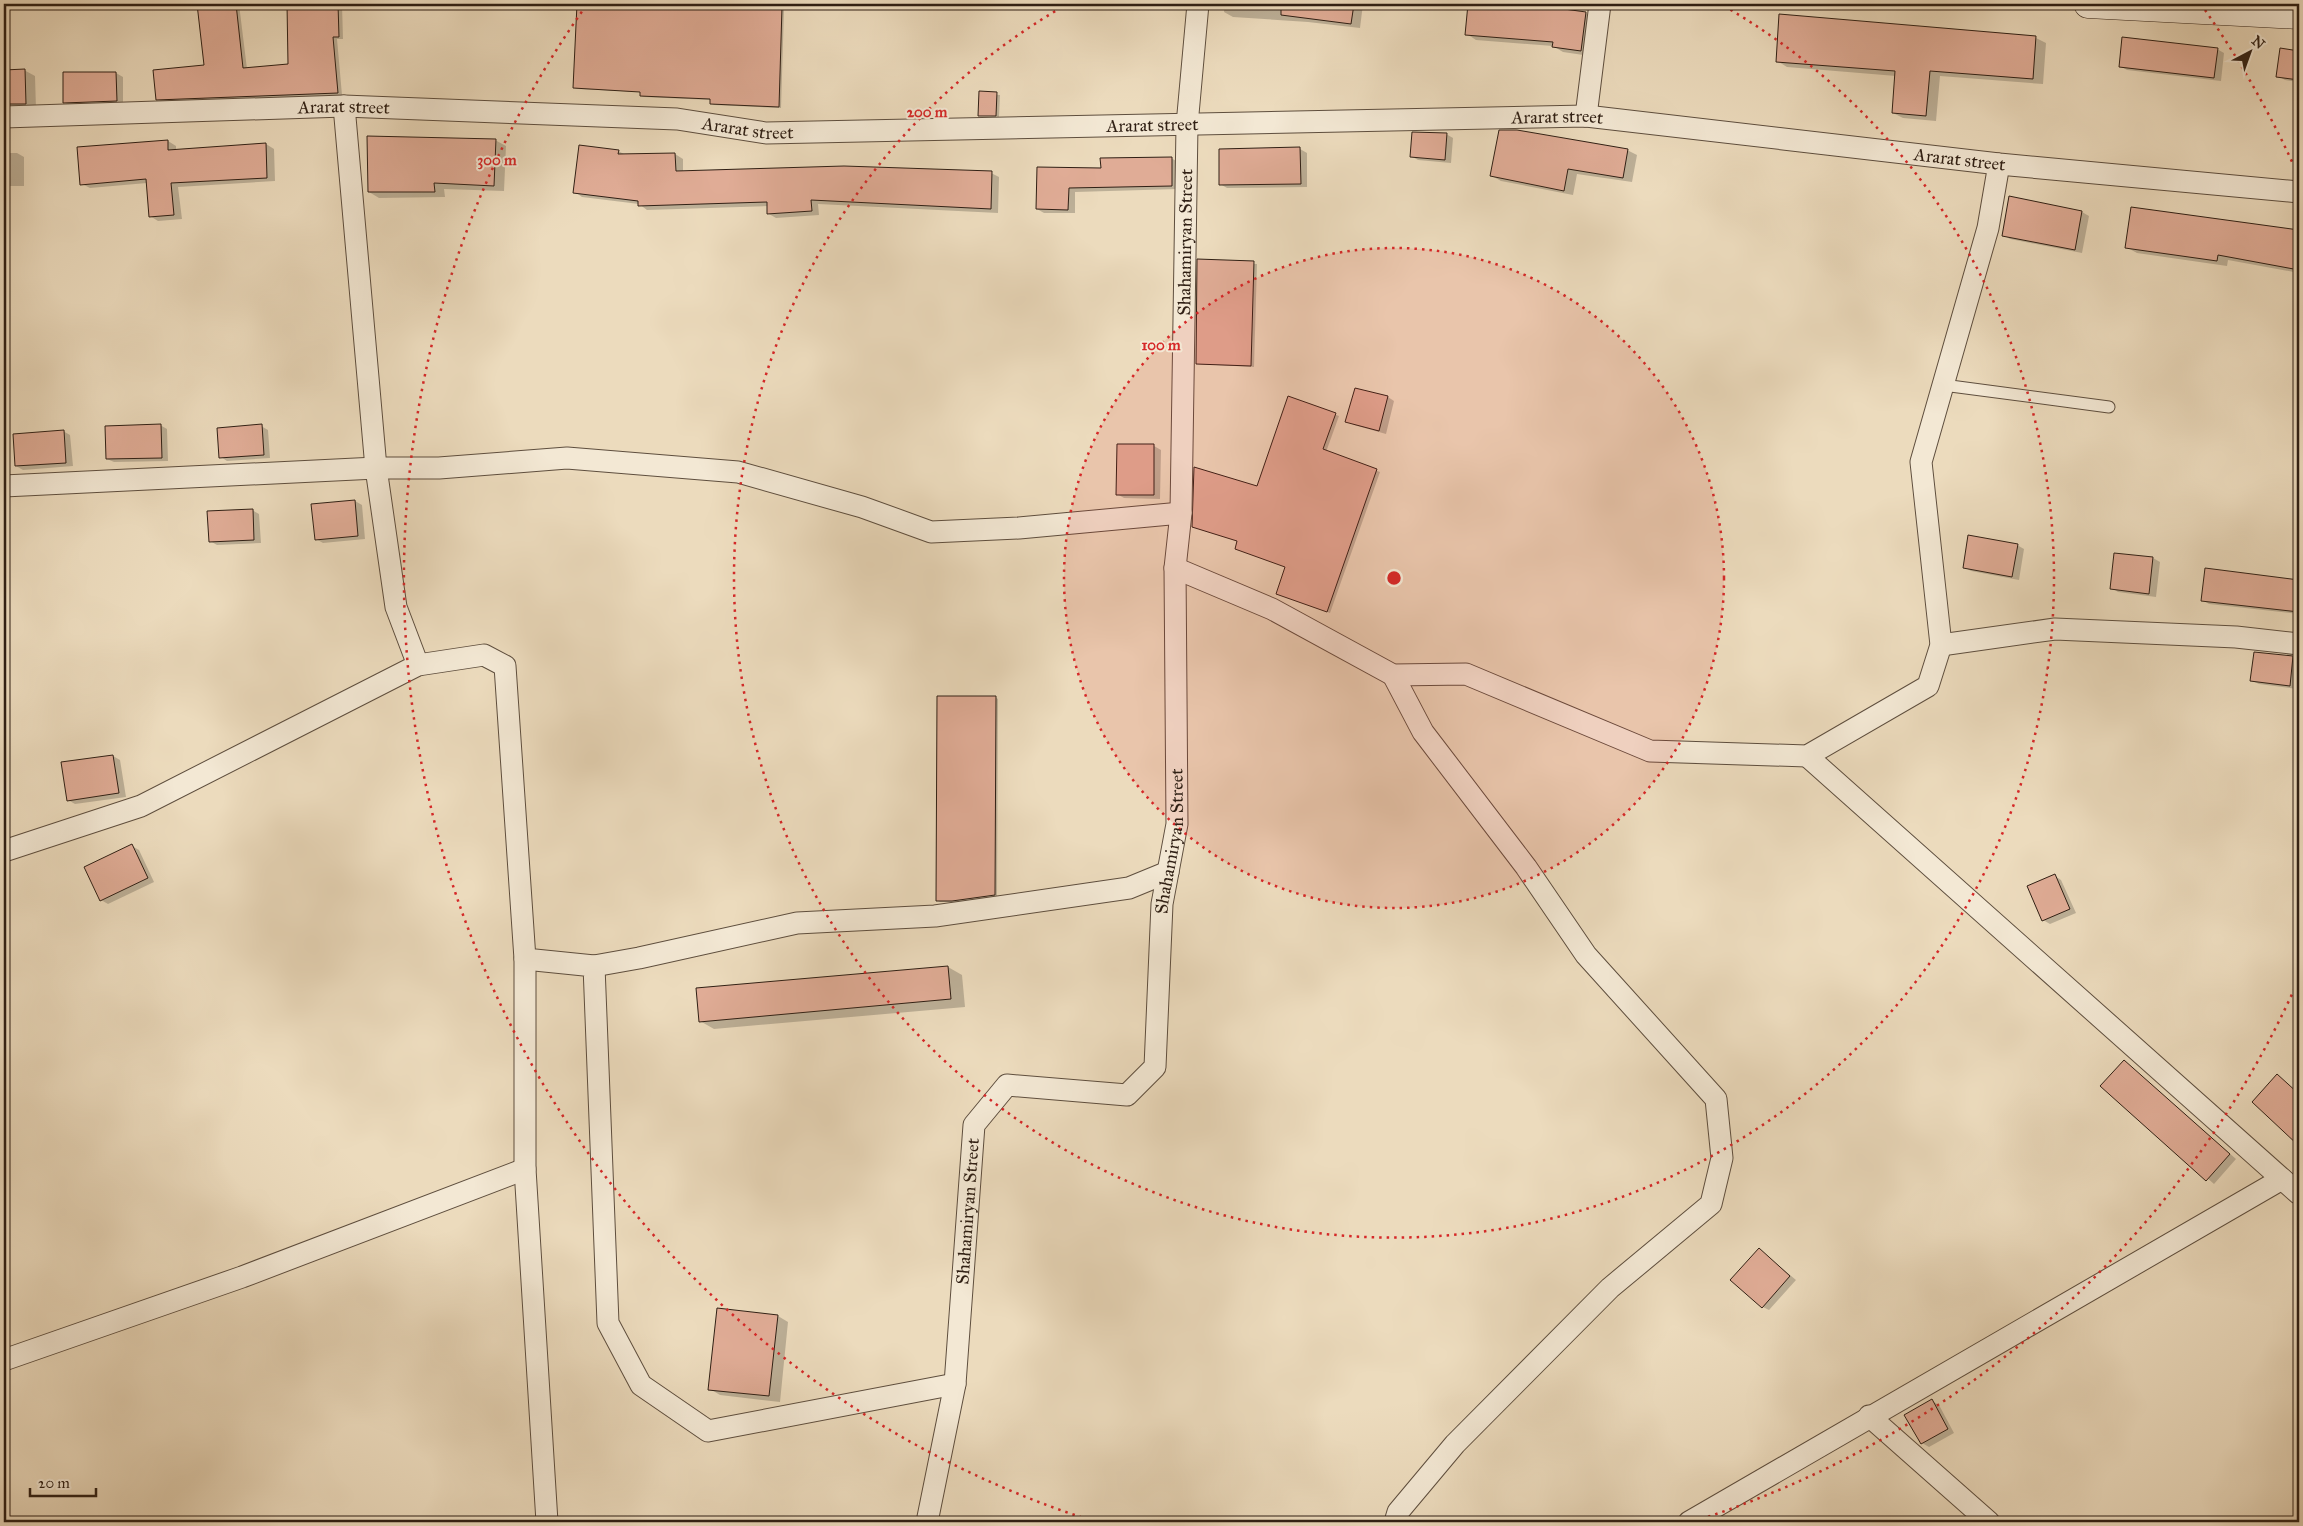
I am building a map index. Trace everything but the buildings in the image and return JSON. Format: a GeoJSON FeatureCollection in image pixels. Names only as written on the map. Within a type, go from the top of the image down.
{"type":"FeatureCollection","features":[{"type":"Feature","properties":{"kind":"main road"},"geometry":{"type":"LineString","coordinates":[[2088,4],[2299,15]]}},
{"type":"Feature","properties":{"kind":"street","name":"Shahamiryan Street"},"geometry":{"type":"LineString","coordinates":[[927,1522],[955,1384],[974,1125],[1007,1085],[1127,1095],[1155,1067],[1162,904],[1176,824],[1175,568],[1181,513],[1187,125],[1198,4]]}},
{"type":"Feature","properties":{"kind":"street"},"geometry":{"type":"LineString","coordinates":[[1586,116],[1600,4]]}},
{"type":"Feature","properties":{"kind":"street","name":"Ararat street"},"geometry":{"type":"LineString","coordinates":[[4,117],[344,106],[677,120],[766,133],[1586,116],[1999,164],[2299,192]]}},
{"type":"Feature","properties":{"kind":"street"},"geometry":{"type":"LineString","coordinates":[[344,106],[376,468],[396,607],[418,665]]}},
{"type":"Feature","properties":{"kind":"street"},"geometry":{"type":"LineString","coordinates":[[1175,568],[1272,609],[1393,676],[1466,674],[1650,751],[1807,756],[1928,686],[1941,645],[1921,462],[1988,228],[1999,164]]}},
{"type":"Feature","properties":{"kind":"street"},"geometry":{"type":"LineString","coordinates":[[4,486],[376,468],[439,468],[567,458],[738,472],[862,506],[931,532],[1019,528],[1181,513]]}},
{"type":"Feature","properties":{"kind":"street"},"geometry":{"type":"LineString","coordinates":[[1941,645],[2055,629],[2236,637],[2299,644]]}},
{"type":"Feature","properties":{"kind":"street"},"geometry":{"type":"LineString","coordinates":[[4,851],[141,806],[418,665],[484,655],[505,666],[525,959],[525,1169],[547,1522]]}},
{"type":"Feature","properties":{"kind":"street"},"geometry":{"type":"LineString","coordinates":[[1393,676],[1423,732],[1526,867],[1586,955],[1716,1099],[1722,1158],[1711,1204],[1610,1288],[1455,1444],[1398,1512],[1395,1522]]}},
{"type":"Feature","properties":{"kind":"street"},"geometry":{"type":"LineString","coordinates":[[1807,756],[2299,1194]]}},
{"type":"Feature","properties":{"kind":"street"},"geometry":{"type":"LineString","coordinates":[[525,959],[594,966],[797,923],[944,915],[1129,888],[1168,872]]}},
{"type":"Feature","properties":{"kind":"street"},"geometry":{"type":"LineString","coordinates":[[594,966],[608,1323],[641,1385],[708,1431],[955,1384]]}},
{"type":"Feature","properties":{"kind":"street"},"geometry":{"type":"LineString","coordinates":[[4,1360],[242,1277],[525,1169]]}},
{"type":"Feature","properties":{"kind":"street"},"geometry":{"type":"LineString","coordinates":[[1689,1522],[1869,1416],[2282,1179]]}},
{"type":"Feature","properties":{"kind":"street"},"geometry":{"type":"LineString","coordinates":[[1869,1416],[1989,1522]]}},
{"type":"Feature","properties":{"kind":"lane"},"geometry":{"type":"LineString","coordinates":[[1943,385],[2109,407]]}}]}
